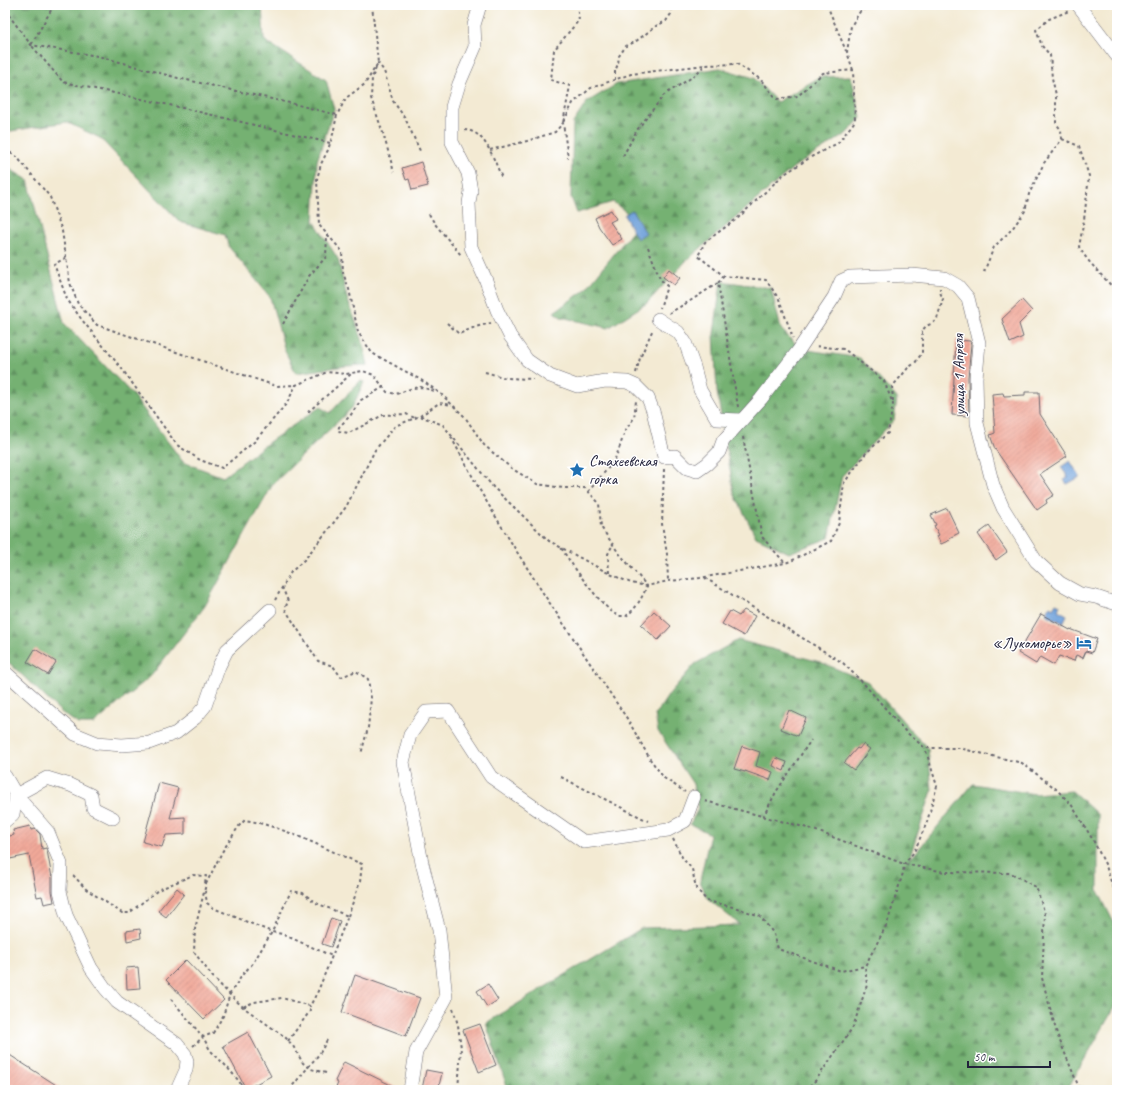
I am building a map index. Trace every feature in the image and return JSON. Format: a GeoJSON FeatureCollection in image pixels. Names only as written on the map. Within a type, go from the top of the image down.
{"type":"FeatureCollection","features":[{"type":"Feature","properties":{"kind":"street"},"geometry":{"type":"LineString","coordinates":[[480,5],[474,25],[475,47],[459,84],[452,107],[452,142],[468,173],[471,191],[469,203],[471,247],[502,320],[510,336],[527,360],[550,376],[576,386],[605,381],[628,382],[639,389],[648,398],[653,411],[664,457]]}},
{"type":"Feature","properties":{"kind":"street"},"geometry":{"type":"LineString","coordinates":[[1079,7],[1117,56]]}},
{"type":"Feature","properties":{"kind":"street","name":"улица 1 Апреля"},"geometry":{"type":"LineString","coordinates":[[664,457],[675,456],[687,468],[697,471],[707,464],[719,452],[723,440],[761,399],[798,351],[834,297],[841,281],[850,277],[912,275],[944,278],[958,286],[968,298],[973,313],[979,342],[976,378],[977,423],[993,485],[1003,508],[1036,561],[1060,584],[1080,594],[1096,597],[1117,604]]}},
{"type":"Feature","properties":{"kind":"street"},"geometry":{"type":"LineString","coordinates":[[658,319],[678,332],[685,342],[700,390],[717,419],[740,420]]}},
{"type":"Feature","properties":{"kind":"street"},"geometry":{"type":"LineString","coordinates":[[5,672],[75,734],[98,742],[122,745],[149,743],[176,733],[195,718],[205,706],[219,666],[227,650],[270,610]]}},
{"type":"Feature","properties":{"kind":"street"},"geometry":{"type":"LineString","coordinates":[[410,1090],[416,1052],[446,998],[439,930],[422,863],[403,762],[410,735],[426,712],[448,711],[491,778],[584,842],[668,830],[685,821],[694,798]]}},
{"type":"Feature","properties":{"kind":"street"},"geometry":{"type":"LineString","coordinates":[[5,776],[16,795],[48,832],[61,864],[60,891],[66,915],[91,968],[116,1002],[176,1044],[185,1054],[187,1061],[186,1070],[177,1090]]}},
{"type":"Feature","properties":{"kind":"street"},"geometry":{"type":"LineString","coordinates":[[16,795],[47,778],[70,785],[91,795],[93,808],[113,818]]}},
{"type":"Feature","properties":{"kind":"street"},"geometry":{"type":"LineString","coordinates":[[5,821],[14,814],[16,795]]}},
{"type":"Feature","properties":{"kind":"path"},"geometry":{"type":"LineString","coordinates":[[31,45],[54,5]]}},
{"type":"Feature","properties":{"kind":"path"},"geometry":{"type":"LineString","coordinates":[[372,5],[378,63],[372,78],[370,98],[383,133],[394,172]]}},
{"type":"Feature","properties":{"kind":"path"},"geometry":{"type":"LineString","coordinates":[[568,158],[563,123],[570,86],[551,80],[554,50],[579,20],[577,5]]}},
{"type":"Feature","properties":{"kind":"path"},"geometry":{"type":"LineString","coordinates":[[615,80],[615,71],[619,56],[626,46],[635,42],[656,26],[666,21],[671,14],[672,5]]}},
{"type":"Feature","properties":{"kind":"path"},"geometry":{"type":"LineString","coordinates":[[827,5],[853,70],[856,121],[838,143],[811,157],[783,175],[738,218],[705,242],[698,256],[724,276],[766,280],[779,300],[798,351],[811,346],[844,349],[884,381],[893,404]]}},
{"type":"Feature","properties":{"kind":"path"},"geometry":{"type":"LineString","coordinates":[[847,52],[851,26],[861,10],[881,5]]}},
{"type":"Feature","properties":{"kind":"path"},"geometry":{"type":"LineString","coordinates":[[984,272],[994,246],[1012,229],[1025,211],[1028,194],[1044,163],[1062,139],[1061,130],[1056,123],[1056,95],[1052,78],[1050,55],[1042,46],[1036,30],[1049,19],[1065,11],[1079,7]]}},
{"type":"Feature","properties":{"kind":"path"},"geometry":{"type":"LineString","coordinates":[[5,10],[31,45],[63,82],[174,106],[330,143]]}},
{"type":"Feature","properties":{"kind":"path"},"geometry":{"type":"LineString","coordinates":[[31,45],[98,56],[178,78],[337,115]]}},
{"type":"Feature","properties":{"kind":"path"},"geometry":{"type":"LineString","coordinates":[[378,63],[366,84],[346,98],[337,115],[330,143],[321,164],[317,179],[319,225],[342,251],[343,273],[349,289],[358,332],[372,353],[421,380],[440,393],[465,417],[484,445],[511,468],[537,484],[564,488],[585,488],[599,503],[601,527],[613,544],[648,586]]}},
{"type":"Feature","properties":{"kind":"path"},"geometry":{"type":"LineString","coordinates":[[378,63],[384,71],[393,101],[404,118],[421,153]]}},
{"type":"Feature","properties":{"kind":"path"},"geometry":{"type":"LineString","coordinates":[[490,150],[527,141],[555,132],[563,123],[573,103],[591,88],[631,74],[705,65],[737,64],[760,79],[777,99],[798,96],[823,73],[853,70]]}},
{"type":"Feature","properties":{"kind":"path"},"geometry":{"type":"LineString","coordinates":[[623,156],[636,130],[664,95],[694,76],[705,65]]}},
{"type":"Feature","properties":{"kind":"path"},"geometry":{"type":"LineString","coordinates":[[452,129],[470,130],[480,136],[490,150],[502,178]]}},
{"type":"Feature","properties":{"kind":"path"},"geometry":{"type":"LineString","coordinates":[[1062,139],[1079,146],[1090,176],[1079,247],[1086,259],[1117,292]]}},
{"type":"Feature","properties":{"kind":"path"},"geometry":{"type":"LineString","coordinates":[[5,149],[17,157],[50,197],[62,231],[70,283],[78,304],[97,325],[276,386],[296,384],[327,372],[352,373],[363,371],[374,375],[387,392],[396,394],[421,387],[440,393]]}},
{"type":"Feature","properties":{"kind":"path"},"geometry":{"type":"LineString","coordinates":[[429,214],[459,254],[465,258]]}},
{"type":"Feature","properties":{"kind":"path"},"geometry":{"type":"LineString","coordinates":[[283,324],[309,276],[326,257],[327,233]]}},
{"type":"Feature","properties":{"kind":"path"},"geometry":{"type":"LineString","coordinates":[[648,247],[660,279],[667,286],[661,302]]}},
{"type":"Feature","properties":{"kind":"path"},"geometry":{"type":"LineString","coordinates":[[66,258],[54,264],[67,300],[122,370],[177,446],[200,460],[222,468],[254,442],[287,404],[296,384]]}},
{"type":"Feature","properties":{"kind":"path"},"geometry":{"type":"LineString","coordinates":[[420,416],[443,425],[493,487],[550,541],[610,574],[631,583],[648,586],[668,581],[704,578],[785,564],[831,540],[839,523],[844,483],[866,453],[888,433],[893,404],[892,387],[908,368],[915,363],[922,353],[922,331],[926,326],[933,323],[937,319],[943,299],[940,292],[940,285],[944,278]]}},
{"type":"Feature","properties":{"kind":"path"},"geometry":{"type":"LineString","coordinates":[[588,492],[614,461],[625,431],[634,418],[635,403],[639,389],[636,376],[640,358],[646,342],[658,319],[718,283]]}},
{"type":"Feature","properties":{"kind":"path"},"geometry":{"type":"LineString","coordinates":[[447,323],[459,334],[475,327],[502,320]]}},
{"type":"Feature","properties":{"kind":"path"},"geometry":{"type":"LineString","coordinates":[[485,372],[506,378],[536,379]]}},
{"type":"Feature","properties":{"kind":"path"},"geometry":{"type":"LineString","coordinates":[[308,412],[352,373]]}},
{"type":"Feature","properties":{"kind":"path"},"geometry":{"type":"LineString","coordinates":[[384,387],[361,400],[350,416],[339,427],[338,431],[349,434],[383,415],[406,414],[416,418]]}},
{"type":"Feature","properties":{"kind":"path"},"geometry":{"type":"LineString","coordinates":[[270,610],[291,572],[305,559],[346,507],[374,450],[395,426],[420,416],[439,404],[453,405]]}},
{"type":"Feature","properties":{"kind":"path"},"geometry":{"type":"LineString","coordinates":[[447,430],[482,494],[544,596],[577,642],[628,720],[650,759],[664,778],[694,798],[811,829],[904,864],[945,872],[1011,873],[1036,887],[1045,914],[1042,978],[1057,1034],[1080,1090]]}},
{"type":"Feature","properties":{"kind":"path"},"geometry":{"type":"LineString","coordinates":[[664,457],[662,524],[667,554],[668,581]]}},
{"type":"Feature","properties":{"kind":"path"},"geometry":{"type":"LineString","coordinates":[[610,574],[608,554],[613,544]]}},
{"type":"Feature","properties":{"kind":"path"},"geometry":{"type":"LineString","coordinates":[[560,546],[580,577],[606,606],[618,616],[626,616],[633,611],[643,598],[648,586]]}},
{"type":"Feature","properties":{"kind":"path"},"geometry":{"type":"LineString","coordinates":[[704,578],[843,663],[865,685],[905,731],[925,748],[937,786],[927,822],[914,852],[904,864],[903,874],[887,924],[865,966],[867,985],[853,1027],[816,1080],[805,1090]]}},
{"type":"Feature","properties":{"kind":"path"},"geometry":{"type":"LineString","coordinates":[[282,587],[288,601],[285,609],[318,661],[333,666],[341,677],[356,671],[368,679],[371,698],[368,728],[361,754]]}},
{"type":"Feature","properties":{"kind":"path"},"geometry":{"type":"LineString","coordinates":[[763,817],[776,792],[811,740]]}},
{"type":"Feature","properties":{"kind":"path"},"geometry":{"type":"LineString","coordinates":[[925,748],[959,748],[1022,764],[1055,788],[1071,804],[1093,840],[1106,866],[1117,900]]}},
{"type":"Feature","properties":{"kind":"path"},"geometry":{"type":"LineString","coordinates":[[561,777],[668,830],[683,859],[692,869],[696,888],[707,901],[737,908],[760,916],[774,934],[778,949],[841,971],[865,966]]}},
{"type":"Feature","properties":{"kind":"path"},"geometry":{"type":"LineString","coordinates":[[288,1041],[310,1011],[310,1006],[318,991],[332,956],[348,916],[360,882],[362,864],[309,841],[260,823],[245,820],[239,826],[222,852],[204,888],[207,903],[213,908],[272,932],[282,934],[332,956]]}},
{"type":"Feature","properties":{"kind":"path"},"geometry":{"type":"LineString","coordinates":[[61,864],[86,889],[122,913],[128,913],[158,890],[193,874],[206,876],[195,929],[194,952],[212,976],[243,1007],[272,1027],[293,1046],[304,1063],[311,1069],[326,1073]]}},
{"type":"Feature","properties":{"kind":"path"},"geometry":{"type":"LineString","coordinates":[[185,1054],[203,1037],[213,1032],[223,1016],[230,994],[243,974],[253,963],[272,932],[291,891],[303,893],[316,903],[348,916]]}},
{"type":"Feature","properties":{"kind":"path"},"geometry":{"type":"LineString","coordinates":[[243,1007],[254,1002],[282,998],[310,1006]]}},
{"type":"Feature","properties":{"kind":"path"},"geometry":{"type":"LineString","coordinates":[[446,998],[453,1008],[462,1048],[458,1090]]}},
{"type":"Feature","properties":{"kind":"path"},"geometry":{"type":"LineString","coordinates":[[170,999],[203,1037],[210,1050],[230,1071],[244,1090]]}},
{"type":"Feature","properties":{"kind":"path"},"geometry":{"type":"LineString","coordinates":[[289,1090],[320,1053],[326,1040]]}},
{"type":"Feature","properties":{"kind":"green space"},"geometry":{"type":"Polygon","coordinates":[[[5,5],[262,5],[264,40],[326,80],[334,109],[317,161],[314,221],[338,259],[347,298],[362,339],[368,365],[346,366],[296,373],[285,351],[270,297],[229,247],[225,235],[180,222],[100,138],[66,122],[5,132],[5,5]]]}},
{"type":"Feature","properties":{"kind":"green space"},"geometry":{"type":"Polygon","coordinates":[[[720,68],[754,78],[777,102],[820,77],[851,76],[861,118],[846,134],[794,167],[686,261],[647,303],[608,328],[561,317],[554,312],[585,290],[636,227],[630,215],[613,202],[577,213],[571,197],[573,123],[587,102],[617,84],[720,68]]]}},
{"type":"Feature","properties":{"kind":"green space"},"geometry":{"type":"Polygon","coordinates":[[[5,166],[28,180],[64,323],[132,394],[183,462],[223,477],[269,442],[320,407],[330,413],[360,381],[364,382],[352,408],[273,484],[205,606],[151,676],[94,724],[78,724],[61,712],[5,659],[5,166]]]}},
{"type":"Feature","properties":{"kind":"green space"},"geometry":{"type":"Polygon","coordinates":[[[721,281],[771,288],[781,329],[801,349],[860,358],[897,398],[894,420],[842,476],[829,538],[789,553],[756,537],[734,493],[717,392],[714,334],[721,281]]]}},
{"type":"Feature","properties":{"kind":"green space"},"geometry":{"type":"Polygon","coordinates":[[[738,640],[820,662],[868,682],[928,749],[932,791],[908,862],[973,784],[1035,794],[1072,791],[1098,815],[1098,891],[1117,929],[1117,1003],[1067,1090],[508,1090],[486,1023],[642,928],[740,925],[707,898],[700,881],[710,834],[690,824],[698,809],[693,784],[658,731],[655,715],[670,693],[695,664],[738,640]]]}},
{"type":"Feature","properties":{"kind":"water"},"geometry":{"type":"Polygon","coordinates":[[[632,210],[646,233],[637,239],[624,215],[632,210]]]}},
{"type":"Feature","properties":{"kind":"water"},"geometry":{"type":"Polygon","coordinates":[[[1070,461],[1080,477],[1067,484],[1064,480],[1068,477],[1061,467],[1070,461]]]}},
{"type":"Feature","properties":{"kind":"water"},"geometry":{"type":"Polygon","coordinates":[[[1056,603],[1060,605],[1058,610],[1067,615],[1063,623],[1046,614],[1050,606],[1053,608],[1056,603]]]}},
{"type":"Feature","properties":{"kind":"building"},"geometry":{"type":"Polygon","coordinates":[[[421,162],[428,186],[412,190],[409,179],[406,180],[402,168],[421,162]]]}},
{"type":"Feature","properties":{"kind":"building"},"geometry":{"type":"Polygon","coordinates":[[[611,210],[616,219],[610,222],[622,239],[612,245],[599,227],[595,218],[611,210]]]}},
{"type":"Feature","properties":{"kind":"building"},"geometry":{"type":"Polygon","coordinates":[[[669,269],[680,278],[674,285],[663,277],[669,269]]]}},
{"type":"Feature","properties":{"kind":"building"},"geometry":{"type":"Polygon","coordinates":[[[1022,300],[1032,311],[1019,324],[1023,337],[1010,343],[1002,319],[1022,300]]]}},
{"type":"Feature","properties":{"kind":"building"},"geometry":{"type":"Polygon","coordinates":[[[956,340],[970,341],[971,344],[968,377],[969,416],[952,415],[956,340]]]}},
{"type":"Feature","properties":{"kind":"building"},"geometry":{"type":"Polygon","coordinates":[[[1025,392],[1039,392],[1040,414],[1067,456],[1040,474],[1054,495],[1046,500],[1047,503],[1037,510],[995,449],[990,435],[995,433],[992,394],[1003,393],[1004,396],[1025,395],[1025,392]]]}},
{"type":"Feature","properties":{"kind":"building"},"geometry":{"type":"Polygon","coordinates":[[[947,508],[959,533],[949,538],[950,540],[941,544],[937,536],[939,535],[934,526],[936,525],[931,515],[947,508]]]}},
{"type":"Feature","properties":{"kind":"building"},"geometry":{"type":"Polygon","coordinates":[[[989,526],[1007,552],[996,560],[978,534],[989,526]]]}},
{"type":"Feature","properties":{"kind":"building"},"geometry":{"type":"Polygon","coordinates":[[[744,610],[755,616],[744,636],[722,624],[730,611],[739,616],[744,610]]]}},
{"type":"Feature","properties":{"kind":"building"},"geometry":{"type":"Polygon","coordinates":[[[654,611],[671,626],[658,640],[641,625],[654,611]]]}},
{"type":"Feature","properties":{"kind":"building"},"geometry":{"type":"Polygon","coordinates":[[[1041,614],[1070,630],[1097,639],[1092,653],[1086,651],[1083,658],[1076,655],[1074,661],[1059,656],[1054,665],[1040,657],[1036,664],[1018,653],[1041,614]]]}},
{"type":"Feature","properties":{"kind":"building"},"geometry":{"type":"Polygon","coordinates":[[[35,649],[56,662],[48,675],[27,662],[35,649]]]}},
{"type":"Feature","properties":{"kind":"building"},"geometry":{"type":"Polygon","coordinates":[[[789,710],[806,718],[798,736],[781,729],[789,710]]]}},
{"type":"Feature","properties":{"kind":"building"},"geometry":{"type":"Polygon","coordinates":[[[863,744],[870,749],[854,770],[844,763],[857,748],[859,749],[863,744]]]}},
{"type":"Feature","properties":{"kind":"building"},"geometry":{"type":"Polygon","coordinates":[[[742,746],[760,752],[756,766],[773,772],[770,780],[745,771],[734,769],[742,746]]]}},
{"type":"Feature","properties":{"kind":"building"},"geometry":{"type":"Polygon","coordinates":[[[776,758],[787,762],[784,771],[773,766],[776,758]]]}},
{"type":"Feature","properties":{"kind":"building"},"geometry":{"type":"Polygon","coordinates":[[[159,783],[178,788],[170,818],[185,817],[185,834],[166,835],[162,847],[143,842],[159,783]]]}},
{"type":"Feature","properties":{"kind":"building"},"geometry":{"type":"Polygon","coordinates":[[[30,826],[31,830],[35,829],[40,834],[42,849],[46,848],[47,850],[52,878],[54,902],[44,904],[42,896],[37,897],[29,855],[10,859],[5,837],[14,835],[13,830],[30,826]]]}},
{"type":"Feature","properties":{"kind":"building"},"geometry":{"type":"Polygon","coordinates":[[[177,888],[184,894],[166,917],[158,911],[177,888]]]}},
{"type":"Feature","properties":{"kind":"building"},"geometry":{"type":"Polygon","coordinates":[[[331,918],[340,921],[331,947],[322,944],[331,918]]]}},
{"type":"Feature","properties":{"kind":"building"},"geometry":{"type":"Polygon","coordinates":[[[140,929],[141,938],[127,941],[126,931],[140,929]]]}},
{"type":"Feature","properties":{"kind":"building"},"geometry":{"type":"Polygon","coordinates":[[[186,960],[224,1000],[204,1019],[166,980],[186,960]]]}},
{"type":"Feature","properties":{"kind":"building"},"geometry":{"type":"Polygon","coordinates":[[[138,967],[140,988],[127,989],[126,968],[138,967]]]}},
{"type":"Feature","properties":{"kind":"building"},"geometry":{"type":"Polygon","coordinates":[[[355,975],[420,998],[406,1036],[342,1012],[355,975]]]}},
{"type":"Feature","properties":{"kind":"building"},"geometry":{"type":"Polygon","coordinates":[[[488,984],[498,1000],[487,1007],[477,991],[488,984]]]}},
{"type":"Feature","properties":{"kind":"building"},"geometry":{"type":"Polygon","coordinates":[[[480,1024],[496,1065],[479,1072],[463,1030],[480,1024]]]}},
{"type":"Feature","properties":{"kind":"building"},"geometry":{"type":"Polygon","coordinates":[[[248,1032],[271,1076],[246,1089],[223,1046],[248,1032]]]}},
{"type":"Feature","properties":{"kind":"building"},"geometry":{"type":"Polygon","coordinates":[[[5,1052],[64,1090],[10,1090],[5,1087],[5,1052]]]}},
{"type":"Feature","properties":{"kind":"building"},"geometry":{"type":"Polygon","coordinates":[[[344,1062],[401,1090],[335,1090],[338,1083],[335,1081],[344,1062]]]}},
{"type":"Feature","properties":{"kind":"building"},"geometry":{"type":"Polygon","coordinates":[[[426,1070],[442,1073],[438,1090],[422,1089],[426,1070]]]}},
{"type":"Feature","properties":{"kind":"place","name":"Стахеевская горка"},"geometry":{"type":"Point","coordinates":[577,470]}},
{"type":"Feature","properties":{"kind":"place","name":"«Лукоморье»"},"geometry":{"type":"Point","coordinates":[1084,643]}}]}
